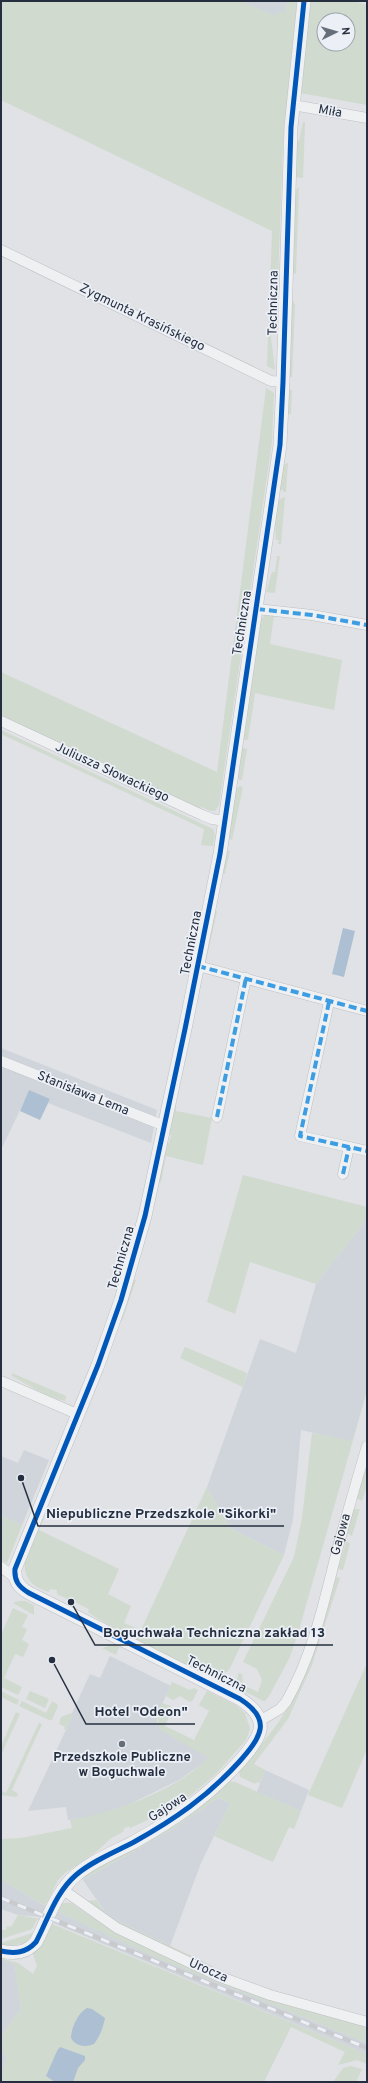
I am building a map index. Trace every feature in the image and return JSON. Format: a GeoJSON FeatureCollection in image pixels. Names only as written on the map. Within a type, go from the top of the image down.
{"type":"FeatureCollection","features":[{"type":"Feature","properties":{"kind":"street","name":"Techniczna"},"geometry":{"type":"LineString","coordinates":[[261,1720],[251,1706],[240,1699],[38,1598],[22,1588],[14,1577],[18,1558],[77,1414],[121,1300],[145,1216],[198,966],[225,821],[278,457],[283,382],[289,182],[293,105],[304,1]]}},
{"type":"Feature","properties":{"kind":"street","name":"Miła"},"geometry":{"type":"LineString","coordinates":[[293,105],[367,118]]}},
{"type":"Feature","properties":{"kind":"street","name":"Zygmunta Krasińskiego"},"geometry":{"type":"LineString","coordinates":[[1,250],[271,381],[283,382]]}},
{"type":"Feature","properties":{"kind":"street","name":"Techniczna"},"geometry":{"type":"LineString","coordinates":[[256,609],[312,615],[367,625]]}},
{"type":"Feature","properties":{"kind":"street","name":"Juliusza Słowackiego"},"geometry":{"type":"LineString","coordinates":[[1,721],[207,817],[225,821]]}},
{"type":"Feature","properties":{"kind":"street"},"geometry":{"type":"LineString","coordinates":[[198,966],[367,1011]]}},
{"type":"Feature","properties":{"kind":"street"},"geometry":{"type":"LineString","coordinates":[[217,1117],[246,978]]}},
{"type":"Feature","properties":{"kind":"street"},"geometry":{"type":"LineString","coordinates":[[329,1002],[300,1136],[367,1151]]}},
{"type":"Feature","properties":{"kind":"street","name":"Stanisława Lema"},"geometry":{"type":"LineString","coordinates":[[1,1061],[165,1126]]}},
{"type":"Feature","properties":{"kind":"street"},"geometry":{"type":"LineString","coordinates":[[343,1174],[348,1147]]}},
{"type":"Feature","properties":{"kind":"street"},"geometry":{"type":"LineString","coordinates":[[1,1381],[77,1414]]}},
{"type":"Feature","properties":{"kind":"street","name":"Gajowa"},"geometry":{"type":"LineString","coordinates":[[1,1951],[17,1953],[32,1947],[36,1942],[62,1889],[77,1874],[174,1819],[199,1801],[228,1774],[252,1748],[260,1734],[261,1720],[280,1709],[286,1702],[317,1629],[367,1446]]}},
{"type":"Feature","properties":{"kind":"street"},"geometry":{"type":"LineString","coordinates":[[1,1568],[14,1577]]}},
{"type":"Feature","properties":{"kind":"street"},"geometry":{"type":"LineString","coordinates":[[1,1575],[14,1577]]}},
{"type":"Feature","properties":{"kind":"street","name":"Urocza"},"geometry":{"type":"LineString","coordinates":[[62,1889],[117,1928],[218,1976],[270,1995],[367,2022]]}},
{"type":"Feature","properties":{"kind":"shaded area"},"geometry":{"type":"Polygon","coordinates":[[[1,1],[246,1],[246,3],[275,16],[278,12],[285,13],[287,1],[297,1],[283,142],[278,281],[272,330],[270,330],[275,370],[267,366],[272,231],[1,100],[1,1]]]}},
{"type":"Feature","properties":{"kind":"shaded area"},"geometry":{"type":"Polygon","coordinates":[[[225,1],[294,1],[291,31],[225,1]]]}},
{"type":"Feature","properties":{"kind":"shaded area"},"geometry":{"type":"Polygon","coordinates":[[[309,1],[354,1],[367,5],[367,105],[300,93],[309,1]]]}},
{"type":"Feature","properties":{"kind":"shaded area"},"geometry":{"type":"Polygon","coordinates":[[[303,122],[305,122],[303,178],[295,177],[296,141],[299,141],[303,122]]]}},
{"type":"Feature","properties":{"kind":"shaded area"},"geometry":{"type":"Polygon","coordinates":[[[299,187],[296,274],[291,272],[295,190],[299,187]]]}},
{"type":"Feature","properties":{"kind":"shaded area"},"geometry":{"type":"Polygon","coordinates":[[[293,301],[295,305],[292,377],[289,377],[290,302],[293,301]]]}},
{"type":"Feature","properties":{"kind":"shaded area"},"geometry":{"type":"Polygon","coordinates":[[[266,388],[274,393],[272,442],[219,805],[215,811],[210,811],[201,807],[200,809],[1,716],[1,672],[217,772],[266,388]]]}},
{"type":"Feature","properties":{"kind":"shaded area"},"geometry":{"type":"Polygon","coordinates":[[[289,390],[292,390],[291,414],[287,414],[289,390]]]}},
{"type":"Feature","properties":{"kind":"shaded area"},"geometry":{"type":"Polygon","coordinates":[[[288,463],[286,492],[284,492],[280,488],[283,465],[288,463]]]}},
{"type":"Feature","properties":{"kind":"shaded area"},"geometry":{"type":"Polygon","coordinates":[[[285,497],[281,544],[278,544],[279,540],[276,540],[275,523],[278,500],[285,497]]]}},
{"type":"Feature","properties":{"kind":"shaded area"},"geometry":{"type":"Polygon","coordinates":[[[277,556],[280,556],[275,593],[266,592],[272,572],[275,572],[277,556]]]}},
{"type":"Feature","properties":{"kind":"shaded area"},"geometry":{"type":"Polygon","coordinates":[[[266,614],[274,615],[270,644],[342,660],[334,710],[255,693],[248,740],[243,740],[261,619],[266,614]]]}},
{"type":"Feature","properties":{"kind":"shaded area"},"geometry":{"type":"Polygon","coordinates":[[[1,730],[213,829],[215,834],[213,846],[201,845],[204,829],[1,734],[1,730]]]}},
{"type":"Feature","properties":{"kind":"shaded area"},"geometry":{"type":"Polygon","coordinates":[[[241,748],[247,749],[242,780],[239,780],[237,774],[241,748]]]}},
{"type":"Feature","properties":{"kind":"shaded area"},"geometry":{"type":"Polygon","coordinates":[[[240,786],[243,787],[232,840],[227,838],[235,789],[240,786]]]}},
{"type":"Feature","properties":{"kind":"shaded area"},"geometry":{"type":"Polygon","coordinates":[[[230,851],[225,874],[222,873],[225,852],[230,851]]]}},
{"type":"Feature","properties":{"kind":"shaded area"},"geometry":{"type":"Polygon","coordinates":[[[214,911],[217,911],[206,962],[204,962],[214,911]]]}},
{"type":"Feature","properties":{"kind":"shaded area"},"geometry":{"type":"Polygon","coordinates":[[[202,978],[181,1081],[179,1080],[202,978]]]}},
{"type":"Feature","properties":{"kind":"shaded area"},"geometry":{"type":"Polygon","coordinates":[[[1,1048],[157,1110],[151,1143],[48,1103],[50,1099],[29,1091],[1,1150],[1,1048]]]}},
{"type":"Feature","properties":{"kind":"shaded area"},"geometry":{"type":"Polygon","coordinates":[[[173,1106],[176,1106],[176,1111],[212,1118],[203,1165],[166,1156],[161,1182],[158,1181],[166,1143],[169,1143],[171,1135],[168,1135],[173,1106]]]}},
{"type":"Feature","properties":{"kind":"shaded area"},"geometry":{"type":"Polygon","coordinates":[[[243,1175],[367,1207],[367,1219],[316,1284],[250,1262],[235,1314],[207,1302],[243,1175]]]}},
{"type":"Feature","properties":{"kind":"shaded area"},"geometry":{"type":"Polygon","coordinates":[[[367,1219],[367,1391],[352,1442],[301,1430],[293,1519],[284,1555],[230,1528],[207,1487],[260,1339],[296,1353],[316,1284],[367,1219]]]}},
{"type":"Feature","properties":{"kind":"shaded area"},"geometry":{"type":"Polygon","coordinates":[[[132,1279],[136,1280],[122,1321],[119,1319],[132,1279]]]}},
{"type":"Feature","properties":{"kind":"shaded area"},"geometry":{"type":"Polygon","coordinates":[[[185,1347],[247,1373],[243,1387],[180,1358],[185,1347]]]}},
{"type":"Feature","properties":{"kind":"shaded area"},"geometry":{"type":"Polygon","coordinates":[[[12,1373],[66,1396],[65,1401],[51,1397],[12,1376],[12,1373]]]}},
{"type":"Feature","properties":{"kind":"shaded area"},"geometry":{"type":"Polygon","coordinates":[[[367,1391],[297,1637],[289,1659],[269,1696],[265,1701],[263,1701],[242,1690],[240,1692],[236,1682],[239,1673],[242,1674],[243,1685],[258,1692],[262,1680],[257,1669],[243,1662],[294,1557],[302,1518],[312,1433],[352,1441],[367,1391]]]}},
{"type":"Feature","properties":{"kind":"shaded area"},"geometry":{"type":"Polygon","coordinates":[[[24,1450],[49,1460],[22,1525],[1,1516],[1,1456],[18,1463],[24,1450]]]}},
{"type":"Feature","properties":{"kind":"shaded area"},"geometry":{"type":"Polygon","coordinates":[[[367,1459],[367,1485],[362,1501],[356,1498],[367,1459]]]}},
{"type":"Feature","properties":{"kind":"shaded area"},"geometry":{"type":"Polygon","coordinates":[[[207,1487],[230,1528],[284,1555],[229,1670],[224,1673],[217,1676],[208,1676],[143,1644],[95,1617],[88,1612],[89,1609],[57,1594],[57,1590],[50,1589],[49,1592],[36,1586],[28,1579],[25,1570],[27,1549],[40,1516],[44,1518],[39,1530],[119,1569],[108,1594],[131,1606],[124,1623],[141,1630],[207,1487]]]}},
{"type":"Feature","properties":{"kind":"shaded area"},"geometry":{"type":"Polygon","coordinates":[[[353,1509],[360,1509],[352,1536],[347,1533],[353,1509]]]}},
{"type":"Feature","properties":{"kind":"shaded area"},"geometry":{"type":"Polygon","coordinates":[[[1,1516],[22,1525],[7,1563],[1,1560],[1,1516]]]}},
{"type":"Feature","properties":{"kind":"shaded area"},"geometry":{"type":"Polygon","coordinates":[[[346,1542],[350,1543],[343,1570],[338,1569],[346,1542]]]}},
{"type":"Feature","properties":{"kind":"shaded area"},"geometry":{"type":"Polygon","coordinates":[[[336,1577],[340,1578],[312,1665],[288,1719],[254,1764],[265,1770],[260,1783],[256,1782],[255,1784],[240,1777],[239,1770],[274,1728],[291,1702],[317,1641],[328,1609],[336,1577]]]}},
{"type":"Feature","properties":{"kind":"shaded area"},"geometry":{"type":"Polygon","coordinates":[[[25,1601],[34,1605],[34,1615],[13,1603],[25,1601]]]}},
{"type":"Feature","properties":{"kind":"shaded area"},"geometry":{"type":"Polygon","coordinates":[[[13,1608],[28,1615],[22,1627],[27,1629],[22,1640],[29,1644],[23,1657],[15,1654],[4,1678],[22,1687],[18,1695],[1,1687],[1,1635],[13,1608]]]}},
{"type":"Feature","properties":{"kind":"shaded area"},"geometry":{"type":"Polygon","coordinates":[[[118,1643],[120,1645],[116,1655],[102,1648],[118,1643]]]}},
{"type":"Feature","properties":{"kind":"shaded area","name":"Przedszkole Publiczne w Boguchwale"},"geometry":{"type":"Polygon","coordinates":[[[110,1656],[171,1686],[157,1714],[157,1722],[210,1758],[179,1780],[128,1805],[91,1817],[68,1820],[66,1807],[28,1811],[72,1717],[72,1713],[90,1674],[100,1678],[110,1656]]]}},
{"type":"Feature","properties":{"kind":"shaded area"},"geometry":{"type":"Polygon","coordinates":[[[367,1663],[367,1749],[342,1808],[308,1795],[367,1663]]]}},
{"type":"Feature","properties":{"kind":"shaded area"},"geometry":{"type":"Polygon","coordinates":[[[172,1682],[190,1690],[194,1688],[198,1690],[193,1700],[190,1702],[180,1696],[173,1700],[166,1696],[172,1682]]]}},
{"type":"Feature","properties":{"kind":"shaded area"},"geometry":{"type":"Polygon","coordinates":[[[1,1691],[19,1700],[17,1705],[1,1697],[1,1691]]]}},
{"type":"Feature","properties":{"kind":"shaded area"},"geometry":{"type":"Polygon","coordinates":[[[30,1691],[49,1699],[45,1708],[26,1699],[30,1691]]]}},
{"type":"Feature","properties":{"kind":"shaded area"},"geometry":{"type":"Polygon","coordinates":[[[207,1691],[235,1705],[245,1713],[250,1729],[246,1740],[216,1774],[174,1808],[130,1828],[129,1826],[123,1829],[124,1831],[110,1839],[97,1851],[65,1873],[58,1880],[45,1906],[1,1880],[1,1839],[21,1838],[72,1828],[70,1820],[112,1810],[155,1793],[184,1778],[209,1758],[160,1730],[158,1723],[158,1713],[162,1703],[171,1706],[172,1710],[165,1726],[194,1740],[209,1711],[199,1705],[207,1691]]]}},
{"type":"Feature","properties":{"kind":"shaded area"},"geometry":{"type":"Polygon","coordinates":[[[22,1701],[46,1713],[52,1701],[58,1706],[52,1720],[49,1720],[19,1706],[22,1701]]]}},
{"type":"Feature","properties":{"kind":"shaded area"},"geometry":{"type":"Polygon","coordinates":[[[16,1712],[20,1714],[1,1755],[1,1746],[16,1712]]]}},
{"type":"Feature","properties":{"kind":"shaded area"},"geometry":{"type":"Polygon","coordinates":[[[72,1713],[72,1717],[66,1730],[64,1729],[65,1727],[59,1724],[61,1717],[72,1713]]]}},
{"type":"Feature","properties":{"kind":"shaded area"},"geometry":{"type":"Polygon","coordinates":[[[39,1723],[42,1724],[12,1790],[17,1793],[18,1796],[1,1795],[1,1791],[6,1793],[39,1723]]]}},
{"type":"Feature","properties":{"kind":"shaded area"},"geometry":{"type":"Polygon","coordinates":[[[265,1770],[309,1790],[301,1811],[257,1792],[265,1770]]]}},
{"type":"Feature","properties":{"kind":"shaded area"},"geometry":{"type":"Polygon","coordinates":[[[227,1781],[235,1782],[301,1811],[294,1829],[289,1827],[273,1862],[214,1836],[230,1803],[218,1798],[171,1830],[83,1880],[82,1877],[187,1817],[227,1781]]]}},
{"type":"Feature","properties":{"kind":"shaded area"},"geometry":{"type":"Polygon","coordinates":[[[218,1798],[230,1803],[201,1863],[170,1946],[108,1916],[83,1880],[171,1830],[218,1798]]]}},
{"type":"Feature","properties":{"kind":"shaded area"},"geometry":{"type":"Polygon","coordinates":[[[1,1880],[45,1906],[158,1958],[367,2043],[367,2054],[39,1917],[18,1915],[1,1909],[1,1880]]]}},
{"type":"Feature","properties":{"kind":"shaded area"},"geometry":{"type":"Polygon","coordinates":[[[96,1900],[108,1916],[221,1970],[159,1944],[114,1922],[86,1901],[96,1900]]]}},
{"type":"Feature","properties":{"kind":"shaded area"},"geometry":{"type":"Polygon","coordinates":[[[62,1903],[71,1903],[93,1918],[129,1938],[367,2025],[367,2043],[159,1959],[58,1912],[62,1903]]]}},
{"type":"Feature","properties":{"kind":"shaded area"},"geometry":{"type":"Polygon","coordinates":[[[18,1915],[40,1919],[37,1920],[32,1929],[1,1939],[1,1930],[6,1930],[7,1926],[11,1927],[18,1915]]]}},
{"type":"Feature","properties":{"kind":"shaded area"},"geometry":{"type":"Polygon","coordinates":[[[52,1924],[367,2054],[367,2064],[357,2060],[338,2065],[345,2052],[291,2027],[264,2082],[1,2082],[1,2072],[7,2057],[1,2052],[1,2036],[21,2009],[15,1965],[1,1958],[18,1963],[33,1974],[37,1966],[33,1954],[39,1948],[52,1924]]]}},
{"type":"Feature","properties":{"kind":"shaded area"},"geometry":{"type":"Polygon","coordinates":[[[36,1932],[20,1944],[12,1946],[1,1945],[1,1943],[36,1932]]]}},
{"type":"Feature","properties":{"kind":"shaded area"},"geometry":{"type":"Polygon","coordinates":[[[1,1959],[15,1965],[21,2009],[1,2036],[1,1959]]]}},
{"type":"Feature","properties":{"kind":"shaded area"},"geometry":{"type":"Polygon","coordinates":[[[1,2052],[7,2057],[1,2072],[1,2052]]]}},
{"type":"Feature","properties":{"kind":"shaded area"},"geometry":{"type":"Polygon","coordinates":[[[351,2066],[362,2069],[356,2082],[333,2082],[343,2068],[351,2066]]]}},
{"type":"Feature","properties":{"kind":"water"},"geometry":{"type":"Polygon","coordinates":[[[343,928],[355,931],[344,977],[332,974],[343,928]]]}},
{"type":"Feature","properties":{"kind":"water"},"geometry":{"type":"Polygon","coordinates":[[[29,1090],[50,1099],[40,1120],[20,1111],[29,1090]]]}},
{"type":"Feature","properties":{"kind":"water"},"geometry":{"type":"Polygon","coordinates":[[[87,2008],[92,2009],[105,2018],[101,2032],[94,2044],[81,2046],[73,2041],[71,2034],[78,2017],[87,2008]]]}},
{"type":"Feature","properties":{"kind":"water"},"geometry":{"type":"Polygon","coordinates":[[[60,2047],[85,2056],[85,2060],[78,2068],[73,2082],[55,2082],[46,2076],[60,2047]]]}},
{"type":"Feature","properties":{"kind":"railway"},"geometry":{"type":"LineString","coordinates":[[1,1898],[367,2048]]}},
{"type":"Feature","properties":{"kind":"marked path"},"geometry":{"type":"LineString","coordinates":[[257,609],[312,615],[367,625]]}},
{"type":"Feature","properties":{"kind":"marked path"},"geometry":{"type":"LineString","coordinates":[[198,966],[367,1011]]}},
{"type":"Feature","properties":{"kind":"marked path"},"geometry":{"type":"LineString","coordinates":[[217,1117],[246,978]]}},
{"type":"Feature","properties":{"kind":"marked path"},"geometry":{"type":"LineString","coordinates":[[329,1002],[300,1136],[367,1151]]}},
{"type":"Feature","properties":{"kind":"marked path"},"geometry":{"type":"LineString","coordinates":[[343,1174],[349,1147]]}},
{"type":"Feature","properties":{"kind":"cycle path"},"geometry":{"type":"LineString","coordinates":[[1,1951],[20,1952],[32,1946],[36,1942],[63,1889],[76,1875],[96,1861],[134,1842],[163,1825],[203,1797],[227,1775],[247,1753],[258,1737],[260,1729],[260,1722],[257,1714],[240,1699],[29,1593],[22,1588],[16,1580],[15,1569],[98,1365],[121,1300],[145,1216],[185,1029],[220,854],[280,445],[291,127],[304,1]]}},
{"type":"Feature","properties":{"kind":"place","name":"Niepubliczne Przedszkole \"Sikorki\""},"geometry":{"type":"Point","coordinates":[21,1478]}},
{"type":"Feature","properties":{"kind":"place","name":"Boguchwała Techniczna zakład 13"},"geometry":{"type":"Point","coordinates":[71,1602]}},
{"type":"Feature","properties":{"kind":"place","name":"Hotel \"Odeon\""},"geometry":{"type":"Point","coordinates":[52,1660]}},
{"type":"Feature","properties":{"kind":"place","name":"Przedszkole Publiczne w Boguchwale"},"geometry":{"type":"Point","coordinates":[122,1744]}}]}
